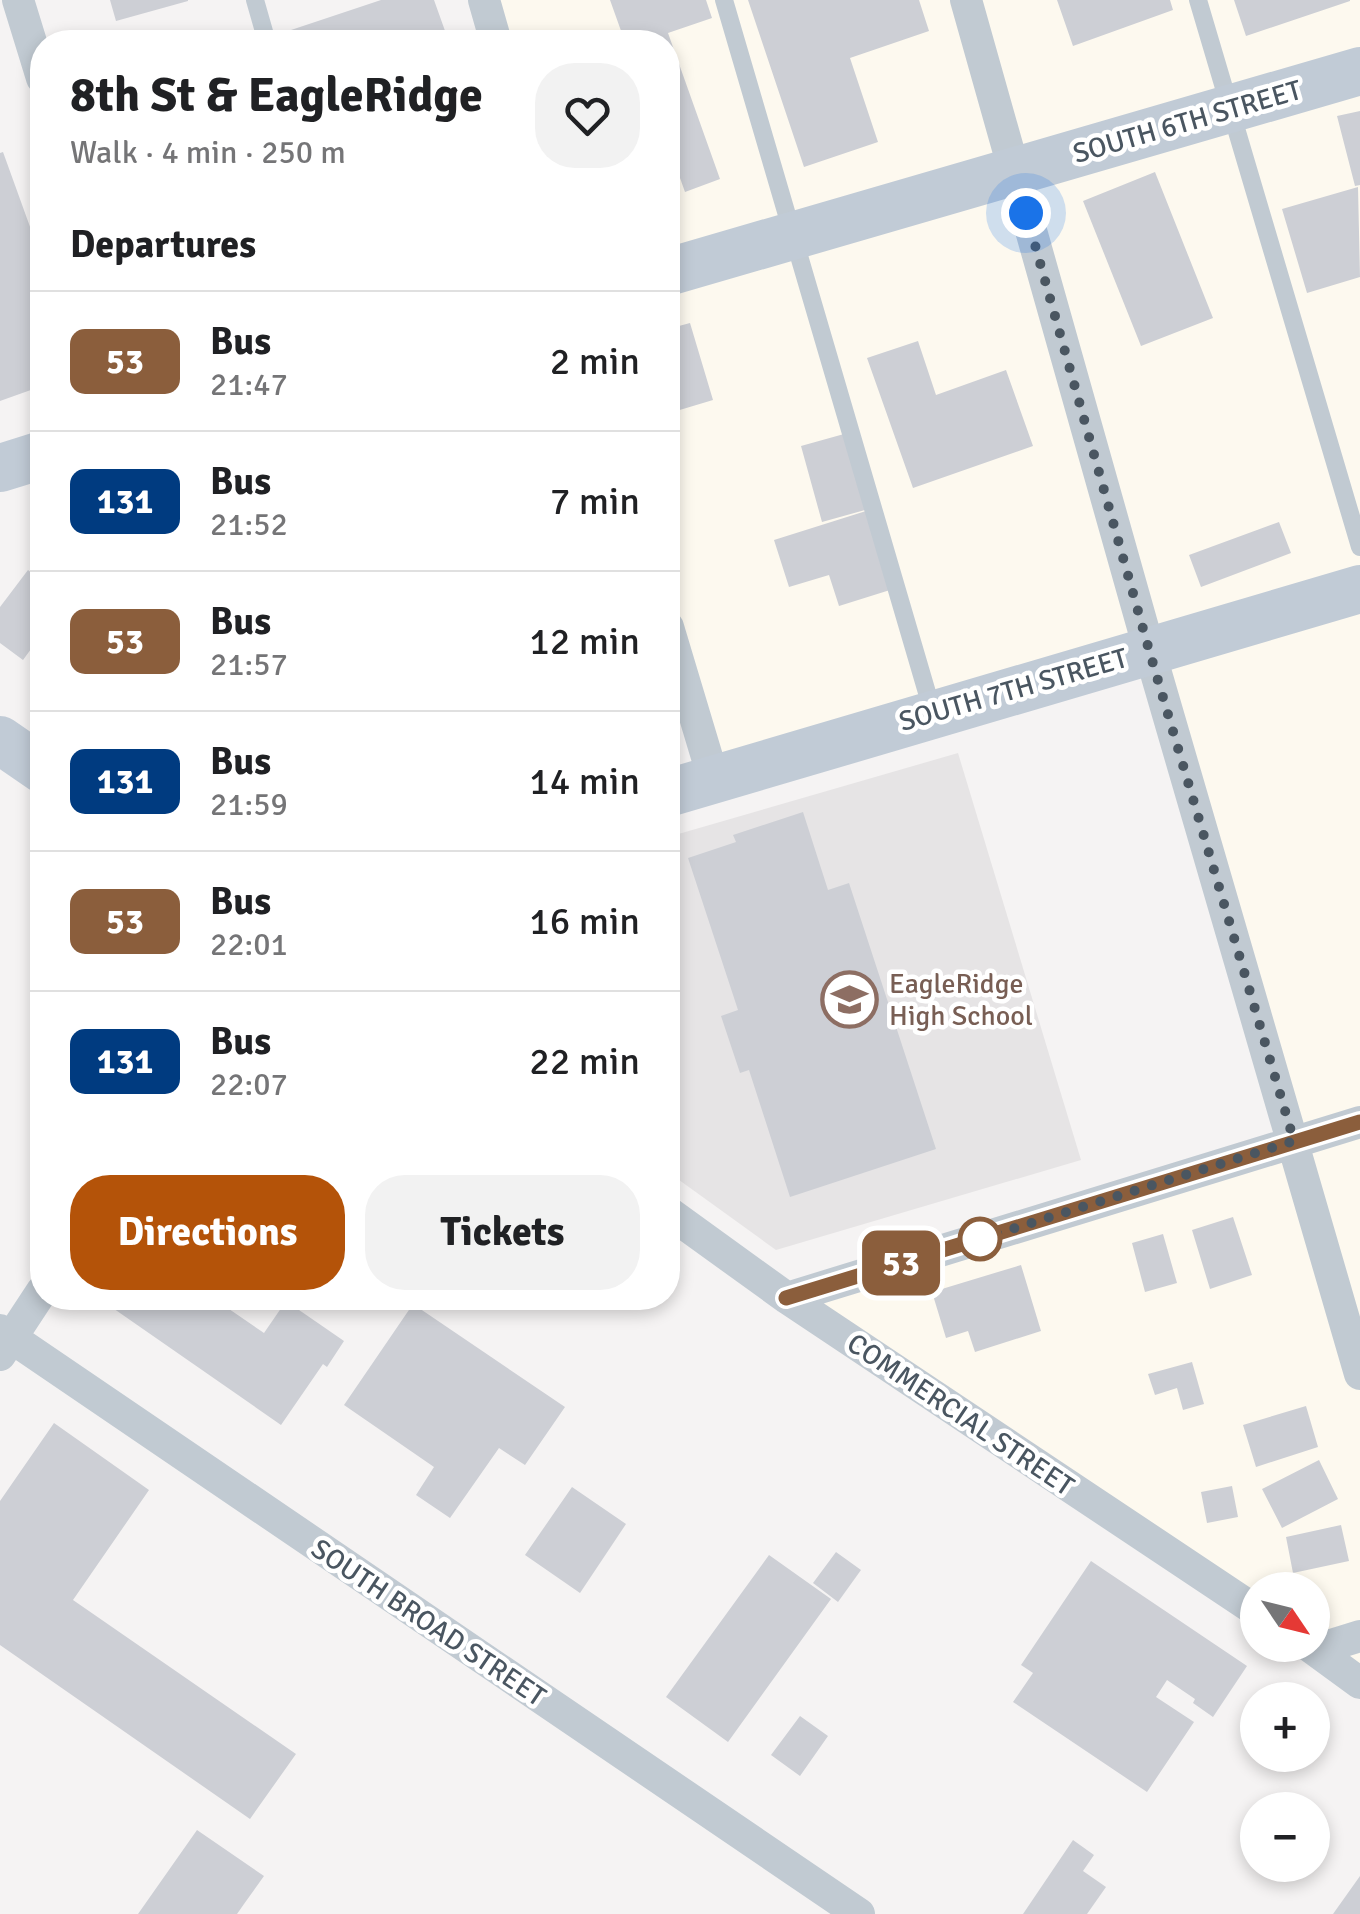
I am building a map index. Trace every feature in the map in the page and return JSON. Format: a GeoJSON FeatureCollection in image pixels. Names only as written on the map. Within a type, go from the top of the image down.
{"type":"FeatureCollection","features":[{"type":"Feature","properties":{"kind":"street"},"geometry":{"type":"LineString","coordinates":[[18,0],[30,39]]}},
{"type":"Feature","properties":{"kind":"street"},"geometry":{"type":"LineString","coordinates":[[484,0],[493,30]]}},
{"type":"Feature","properties":{"kind":"street"},"geometry":{"type":"LineString","coordinates":[[966,0],[1149,650],[1360,1374]]}},
{"type":"Feature","properties":{"kind":"street","name":"SOUTH 6TH STREET"},"geometry":{"type":"LineString","coordinates":[[680,268],[1360,71]]}},
{"type":"Feature","properties":{"kind":"street"},"geometry":{"type":"LineString","coordinates":[[0,468],[30,459]]}},
{"type":"Feature","properties":{"kind":"street","name":"SOUTH 7TH STREET"},"geometry":{"type":"LineString","coordinates":[[680,789],[1360,588]]}},
{"type":"Feature","properties":{"kind":"street"},"geometry":{"type":"LineString","coordinates":[[680,667],[712,777]]}},
{"type":"Feature","properties":{"kind":"street"},"geometry":{"type":"LineString","coordinates":[[0,740],[30,761]]}},
{"type":"Feature","properties":{"kind":"street"},"geometry":{"type":"LineString","coordinates":[[786,1298],[1360,1122]]}},
{"type":"Feature","properties":{"kind":"street","name":"COMMERCIAL STREET"},"geometry":{"type":"LineString","coordinates":[[680,1221],[786,1298],[1240,1600]]}},
{"type":"Feature","properties":{"kind":"street"},"geometry":{"type":"LineString","coordinates":[[4,1341],[30,1306]]}},
{"type":"Feature","properties":{"kind":"street","name":"SOUTH BROAD STREET"},"geometry":{"type":"LineString","coordinates":[[4,1341],[859,1914]]}},
{"type":"Feature","properties":{"kind":"street"},"geometry":{"type":"LineString","coordinates":[[1330,1643],[1360,1636]]}},
{"type":"Feature","properties":{"kind":"street"},"geometry":{"type":"LineString","coordinates":[[1330,1661],[1360,1683]]}},
{"type":"Feature","properties":{"kind":"lane"},"geometry":{"type":"LineString","coordinates":[[255,0],[264,30]]}},
{"type":"Feature","properties":{"kind":"lane"},"geometry":{"type":"LineString","coordinates":[[724,0],[933,713]]}},
{"type":"Feature","properties":{"kind":"lane"},"geometry":{"type":"LineString","coordinates":[[1198,0],[1360,547]]}},
{"type":"Feature","properties":{"kind":"shaded area"},"geometry":{"type":"Polygon","coordinates":[[[487,0],[1360,0],[1360,1682],[1330,1659],[1330,1572],[1240,1572],[1240,1601],[787,1298],[1293,1141],[1149,650],[713,777],[680,663],[680,30],[496,30],[487,0]]]}},
{"type":"Feature","properties":{"kind":"shaded area","name":"EagleRidge High School"},"geometry":{"type":"Polygon","coordinates":[[[958,753],[1081,1160],[776,1250],[680,1181],[680,834],[958,753]]]}},
{"type":"Feature","properties":{"kind":"building"},"geometry":{"type":"Polygon","coordinates":[[[110,0],[188,0],[188,1],[116,21],[110,0]]]}},
{"type":"Feature","properties":{"kind":"building"},"geometry":{"type":"Polygon","coordinates":[[[381,0],[434,0],[445,30],[291,30],[381,0]]]}},
{"type":"Feature","properties":{"kind":"building"},"geometry":{"type":"Polygon","coordinates":[[[610,0],[706,0],[712,18],[677,30],[621,30],[610,0]]]}},
{"type":"Feature","properties":{"kind":"building"},"geometry":{"type":"Polygon","coordinates":[[[748,0],[919,0],[929,31],[850,58],[878,142],[804,167],[748,0]]]}},
{"type":"Feature","properties":{"kind":"building"},"geometry":{"type":"Polygon","coordinates":[[[1057,0],[1170,0],[1173,10],[1073,46],[1057,0]]]}},
{"type":"Feature","properties":{"kind":"building"},"geometry":{"type":"Polygon","coordinates":[[[1234,0],[1350,0],[1350,1],[1246,36],[1234,0]]]}},
{"type":"Feature","properties":{"kind":"building"},"geometry":{"type":"Polygon","coordinates":[[[680,67],[720,179],[685,192],[680,178],[680,67]]]}},
{"type":"Feature","properties":{"kind":"building"},"geometry":{"type":"Polygon","coordinates":[[[1360,111],[1360,185],[1355,186],[1337,116],[1360,111]]]}},
{"type":"Feature","properties":{"kind":"building"},"geometry":{"type":"Polygon","coordinates":[[[3,152],[30,227],[30,390],[0,401],[3,152]]]}},
{"type":"Feature","properties":{"kind":"building"},"geometry":{"type":"Polygon","coordinates":[[[1155,172],[1213,318],[1141,346],[1083,201],[1155,172]]]}},
{"type":"Feature","properties":{"kind":"building"},"geometry":{"type":"Polygon","coordinates":[[[1358,187],[1360,277],[1307,293],[1282,209],[1358,187]]]}},
{"type":"Feature","properties":{"kind":"building"},"geometry":{"type":"Polygon","coordinates":[[[690,323],[713,400],[680,410],[680,326],[690,323]]]}},
{"type":"Feature","properties":{"kind":"building"},"geometry":{"type":"Polygon","coordinates":[[[918,341],[936,395],[1006,370],[1033,446],[913,488],[867,358],[918,341]]]}},
{"type":"Feature","properties":{"kind":"building"},"geometry":{"type":"Polygon","coordinates":[[[844,434],[865,510],[822,522],[801,446],[844,434]]]}},
{"type":"Feature","properties":{"kind":"building"},"geometry":{"type":"Polygon","coordinates":[[[866,511],[890,590],[839,606],[829,575],[789,587],[774,540],[866,511]]]}},
{"type":"Feature","properties":{"kind":"building"},"geometry":{"type":"Polygon","coordinates":[[[1279,522],[1291,553],[1201,587],[1189,555],[1279,522]]]}},
{"type":"Feature","properties":{"kind":"building"},"geometry":{"type":"Polygon","coordinates":[[[30,572],[30,650],[23,660],[0,643],[0,607],[30,572]]]}},
{"type":"Feature","properties":{"kind":"building"},"geometry":{"type":"Polygon","coordinates":[[[803,812],[828,890],[849,883],[936,1149],[790,1197],[749,1070],[740,1073],[721,1016],[738,1010],[688,858],[736,842],[733,835],[803,812]]]}},
{"type":"Feature","properties":{"kind":"building"},"geometry":{"type":"Polygon","coordinates":[[[1233,1217],[1252,1275],[1210,1289],[1192,1230],[1233,1217]]]}},
{"type":"Feature","properties":{"kind":"building"},"geometry":{"type":"Polygon","coordinates":[[[1163,1234],[1177,1283],[1145,1292],[1132,1243],[1163,1234]]]}},
{"type":"Feature","properties":{"kind":"building"},"geometry":{"type":"Polygon","coordinates":[[[1021,1265],[1041,1331],[975,1352],[968,1331],[946,1338],[932,1292],[1021,1265]]]}},
{"type":"Feature","properties":{"kind":"building"},"geometry":{"type":"Polygon","coordinates":[[[116,1310],[230,1310],[264,1333],[280,1310],[299,1310],[344,1341],[281,1425],[116,1310]]]}},
{"type":"Feature","properties":{"kind":"building"},"geometry":{"type":"Polygon","coordinates":[[[409,1310],[422,1310],[565,1407],[525,1465],[499,1448],[450,1518],[416,1495],[434,1467],[344,1405],[409,1310]]]}},
{"type":"Feature","properties":{"kind":"building"},"geometry":{"type":"Polygon","coordinates":[[[1192,1362],[1204,1404],[1183,1410],[1177,1388],[1155,1395],[1148,1374],[1192,1362]]]}},
{"type":"Feature","properties":{"kind":"building"},"geometry":{"type":"Polygon","coordinates":[[[1306,1406],[1318,1447],[1256,1467],[1243,1425],[1306,1406]]]}},
{"type":"Feature","properties":{"kind":"building"},"geometry":{"type":"Polygon","coordinates":[[[54,1423],[149,1490],[73,1600],[296,1754],[250,1819],[0,1645],[0,1501],[54,1423]]]}},
{"type":"Feature","properties":{"kind":"building"},"geometry":{"type":"Polygon","coordinates":[[[1319,1460],[1338,1499],[1282,1528],[1262,1489],[1319,1460]]]}},
{"type":"Feature","properties":{"kind":"building"},"geometry":{"type":"Polygon","coordinates":[[[1232,1486],[1238,1517],[1207,1523],[1201,1492],[1232,1486]]]}},
{"type":"Feature","properties":{"kind":"building"},"geometry":{"type":"Polygon","coordinates":[[[572,1487],[626,1524],[580,1593],[525,1555],[572,1487]]]}},
{"type":"Feature","properties":{"kind":"building"},"geometry":{"type":"Polygon","coordinates":[[[1341,1525],[1349,1561],[1293,1572],[1286,1537],[1341,1525]]]}},
{"type":"Feature","properties":{"kind":"building"},"geometry":{"type":"Polygon","coordinates":[[[836,1552],[861,1570],[838,1602],[813,1583],[836,1552]]]}},
{"type":"Feature","properties":{"kind":"building"},"geometry":{"type":"Polygon","coordinates":[[[769,1555],[831,1599],[728,1742],[666,1697],[769,1555]]]}},
{"type":"Feature","properties":{"kind":"building"},"geometry":{"type":"Polygon","coordinates":[[[1091,1561],[1247,1666],[1213,1717],[1167,1680],[1156,1697],[1194,1722],[1147,1792],[1013,1702],[1033,1673],[1021,1665],[1091,1561]]]}},
{"type":"Feature","properties":{"kind":"building"},"geometry":{"type":"Polygon","coordinates":[[[800,1716],[828,1736],[800,1776],[771,1755],[800,1716]]]}},
{"type":"Feature","properties":{"kind":"building"},"geometry":{"type":"Polygon","coordinates":[[[197,1830],[264,1876],[237,1914],[138,1914],[197,1830]]]}},
{"type":"Feature","properties":{"kind":"building"},"geometry":{"type":"Polygon","coordinates":[[[1073,1840],[1094,1855],[1083,1871],[1106,1887],[1087,1914],[1023,1914],[1073,1840]]]}},
{"type":"Feature","properties":{"kind":"building"},"geometry":{"type":"Polygon","coordinates":[[[1360,1876],[1360,1914],[1333,1914],[1360,1876]]]}},
{"type":"Feature","properties":{"kind":"bus line","name":"53"},"geometry":{"type":"LineString","coordinates":[[786,1298],[1360,1122]]}},
{"type":"Feature","properties":{"kind":"place","name":"EagleRidge High School"},"geometry":{"type":"Point","coordinates":[850,999]}},
{"type":"Feature","properties":{"kind":"route"},"geometry":{"type":"LineString","coordinates":[[980,1239],[1294,1141],[1149,650],[1026,213]]}}]}
